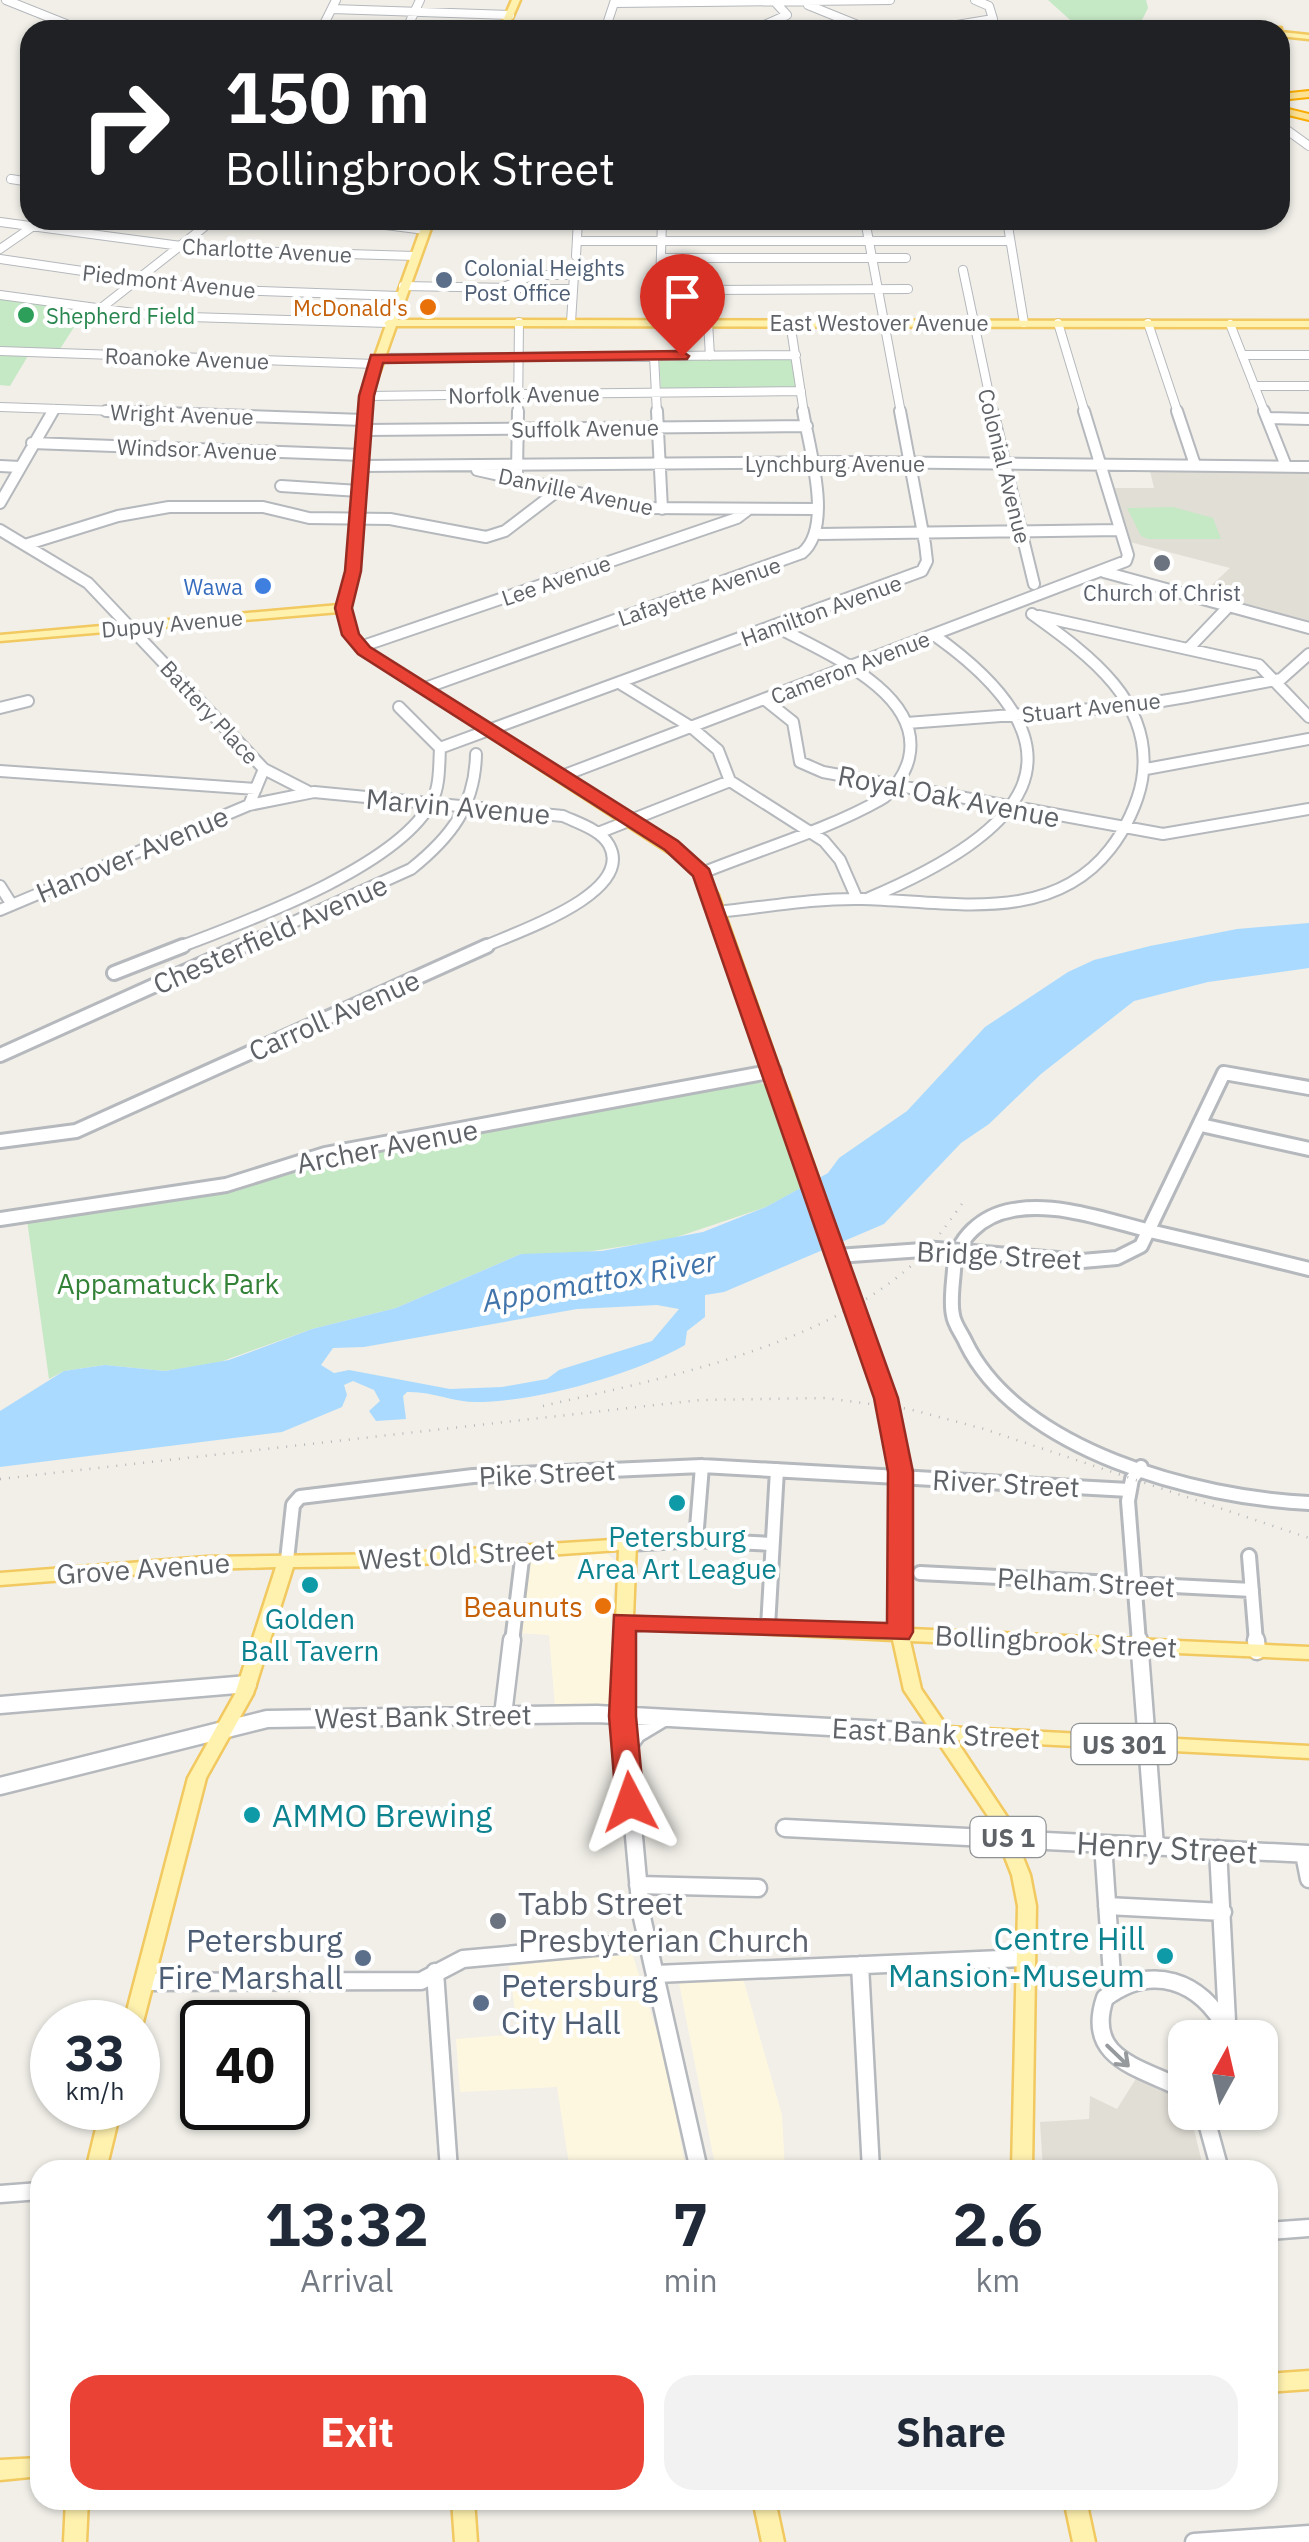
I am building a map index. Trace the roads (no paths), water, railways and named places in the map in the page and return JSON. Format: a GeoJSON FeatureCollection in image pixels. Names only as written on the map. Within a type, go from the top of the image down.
{"type":"FeatureCollection","features":[{"type":"Feature","properties":{"kind":"main road"},"geometry":{"type":"LineString","coordinates":[[508,20],[516,0]]}},
{"type":"Feature","properties":{"kind":"main road"},"geometry":{"type":"LineString","coordinates":[[360,647],[347,626],[344,608],[353,571],[366,396],[425,230]]}},
{"type":"Feature","properties":{"kind":"main road","name":"East Westover Avenue"},"geometry":{"type":"LineString","coordinates":[[389,323],[1309,324]]}},
{"type":"Feature","properties":{"kind":"main road","name":"Dupuy Avenue"},"geometry":{"type":"LineString","coordinates":[[0,638],[344,608]]}},
{"type":"Feature","properties":{"kind":"main road","name":"US 1"},"geometry":{"type":"LineString","coordinates":[[360,647],[632,820],[683,854],[702,874],[774,1072],[896,1439],[900,1472],[900,1632],[913,1690],[1010,1840],[1026,1906],[1022,2160]]}},
{"type":"Feature","properties":{"kind":"main road"},"geometry":{"type":"LineString","coordinates":[[624,1622],[628,1544]]}},
{"type":"Feature","properties":{"kind":"main road","name":"West Old Street"},"geometry":{"type":"LineString","coordinates":[[287,1560],[391,1560],[628,1544]]}},
{"type":"Feature","properties":{"kind":"main road"},"geometry":{"type":"LineString","coordinates":[[139,2000],[197,1778],[248,1684],[287,1560]]}},
{"type":"Feature","properties":{"kind":"main road","name":"Grove Avenue"},"geometry":{"type":"LineString","coordinates":[[0,1578],[287,1560]]}},
{"type":"Feature","properties":{"kind":"main road","name":"Bollingbrook Street"},"geometry":{"type":"LineString","coordinates":[[624,1622],[1309,1653]]}},
{"type":"Feature","properties":{"kind":"main road","name":"East Bank Street"},"geometry":{"type":"LineString","coordinates":[[938,1734],[1309,1752]]}},
{"type":"Feature","properties":{"kind":"main road"},"geometry":{"type":"LineString","coordinates":[[99,2160],[106,2130]]}},
{"type":"Feature","properties":{"kind":"main road"},"geometry":{"type":"LineString","coordinates":[[1278,2382],[1309,2380]]}},
{"type":"Feature","properties":{"kind":"main road"},"geometry":{"type":"LineString","coordinates":[[0,2470],[30,2468]]}},
{"type":"Feature","properties":{"kind":"main road"},"geometry":{"type":"LineString","coordinates":[[75,2542],[77,2510]]}},
{"type":"Feature","properties":{"kind":"main road"},"geometry":{"type":"LineString","coordinates":[[464,2510],[466,2542]]}},
{"type":"Feature","properties":{"kind":"main road"},"geometry":{"type":"LineString","coordinates":[[766,2510],[773,2542]]}},
{"type":"Feature","properties":{"kind":"main road"},"geometry":{"type":"LineString","coordinates":[[1078,2510],[1084,2542]]}},
{"type":"Feature","properties":{"kind":"street"},"geometry":{"type":"LineString","coordinates":[[6,0],[56,20]]}},
{"type":"Feature","properties":{"kind":"street"},"geometry":{"type":"LineString","coordinates":[[326,20],[336,0]]}},
{"type":"Feature","properties":{"kind":"street"},"geometry":{"type":"LineString","coordinates":[[411,20],[420,0]]}},
{"type":"Feature","properties":{"kind":"street"},"geometry":{"type":"LineString","coordinates":[[614,2],[809,4],[890,0]]}},
{"type":"Feature","properties":{"kind":"street"},"geometry":{"type":"LineString","coordinates":[[975,0],[990,8],[991,20]]}},
{"type":"Feature","properties":{"kind":"street"},"geometry":{"type":"LineString","coordinates":[[776,2],[787,14]]}},
{"type":"Feature","properties":{"kind":"street"},"geometry":{"type":"LineString","coordinates":[[775,20],[809,4],[847,20]]}},
{"type":"Feature","properties":{"kind":"street"},"geometry":{"type":"LineString","coordinates":[[332,10],[510,15]]}},
{"type":"Feature","properties":{"kind":"street"},"geometry":{"type":"LineString","coordinates":[[11,179],[20,180]]}},
{"type":"Feature","properties":{"kind":"street"},"geometry":{"type":"LineString","coordinates":[[0,249],[26,230]]}},
{"type":"Feature","properties":{"kind":"street","name":"Charlotte Avenue"},"geometry":{"type":"LineString","coordinates":[[78,230],[179,247],[415,256]]}},
{"type":"Feature","properties":{"kind":"street"},"geometry":{"type":"LineString","coordinates":[[100,309],[200,230]]}},
{"type":"Feature","properties":{"kind":"street"},"geometry":{"type":"LineString","coordinates":[[576,256],[578,230]]}},
{"type":"Feature","properties":{"kind":"street"},"geometry":{"type":"LineString","coordinates":[[660,322],[662,230]]}},
{"type":"Feature","properties":{"kind":"street","name":"Hamilton Avenue"},"geometry":{"type":"LineString","coordinates":[[440,748],[915,576],[927,560],[867,230]]}},
{"type":"Feature","properties":{"kind":"street"},"geometry":{"type":"LineString","coordinates":[[1008,230],[1024,323]]}},
{"type":"Feature","properties":{"kind":"street"},"geometry":{"type":"LineString","coordinates":[[577,241],[1010,241]]}},
{"type":"Feature","properties":{"kind":"street"},"geometry":{"type":"LineString","coordinates":[[660,258],[906,258]]}},
{"type":"Feature","properties":{"kind":"street"},"geometry":{"type":"LineString","coordinates":[[696,258],[697,290],[710,356]]}},
{"type":"Feature","properties":{"kind":"street","name":"Piedmont Avenue"},"geometry":{"type":"LineString","coordinates":[[0,259],[217,290],[573,288]]}},
{"type":"Feature","properties":{"kind":"street","name":"Colonial Avenue"},"geometry":{"type":"LineString","coordinates":[[963,270],[970,322],[1034,584]]}},
{"type":"Feature","properties":{"kind":"street"},"geometry":{"type":"LineString","coordinates":[[504,287],[534,275],[574,276],[571,322]]}},
{"type":"Feature","properties":{"kind":"street"},"geometry":{"type":"LineString","coordinates":[[697,290],[908,289]]}},
{"type":"Feature","properties":{"kind":"street"},"geometry":{"type":"LineString","coordinates":[[0,295],[156,316],[389,323]]}},
{"type":"Feature","properties":{"kind":"street"},"geometry":{"type":"LineString","coordinates":[[516,479],[519,322]]}},
{"type":"Feature","properties":{"kind":"street"},"geometry":{"type":"LineString","coordinates":[[790,322],[820,534],[1120,530],[1058,323]]}},
{"type":"Feature","properties":{"kind":"street"},"geometry":{"type":"LineString","coordinates":[[1148,323],[1195,465]]}},
{"type":"Feature","properties":{"kind":"street"},"geometry":{"type":"LineString","coordinates":[[1230,324],[1286,466]]}},
{"type":"Feature","properties":{"kind":"street","name":"Roanoke Avenue"},"geometry":{"type":"LineString","coordinates":[[0,352],[376,361],[796,355]]}},
{"type":"Feature","properties":{"kind":"street"},"geometry":{"type":"LineString","coordinates":[[1242,355],[1309,354]]}},
{"type":"Feature","properties":{"kind":"street"},"geometry":{"type":"LineString","coordinates":[[654,356],[662,509]]}},
{"type":"Feature","properties":{"kind":"street"},"geometry":{"type":"LineString","coordinates":[[1254,386],[1309,386]]}},
{"type":"Feature","properties":{"kind":"street","name":"Norfolk Avenue"},"geometry":{"type":"LineString","coordinates":[[366,396],[801,391]]}},
{"type":"Feature","properties":{"kind":"street","name":"Wright Avenue"},"geometry":{"type":"LineString","coordinates":[[0,407],[364,425]]}},
{"type":"Feature","properties":{"kind":"street"},"geometry":{"type":"LineString","coordinates":[[0,502],[54,409]]}},
{"type":"Feature","properties":{"kind":"street"},"geometry":{"type":"LineString","coordinates":[[1266,418],[1309,419]]}},
{"type":"Feature","properties":{"kind":"street","name":"Suffolk Avenue"},"geometry":{"type":"LineString","coordinates":[[364,425],[517,429],[806,426]]}},
{"type":"Feature","properties":{"kind":"street","name":"Windsor Avenue"},"geometry":{"type":"LineString","coordinates":[[32,443],[361,460]]}},
{"type":"Feature","properties":{"kind":"street","name":"Lynchburg Avenue"},"geometry":{"type":"LineString","coordinates":[[361,460],[455,465],[910,462],[1309,467]]}},
{"type":"Feature","properties":{"kind":"street","name":"Danville Avenue"},"geometry":{"type":"LineString","coordinates":[[455,465],[662,509],[818,508]]}},
{"type":"Feature","properties":{"kind":"street"},"geometry":{"type":"LineString","coordinates":[[0,466],[20,467]]}},
{"type":"Feature","properties":{"kind":"street"},"geometry":{"type":"LineString","coordinates":[[281,486],[359,491]]}},
{"type":"Feature","properties":{"kind":"street"},"geometry":{"type":"LineString","coordinates":[[28,544],[155,508],[263,507],[302,517],[399,520],[486,537],[505,531],[560,490]]}},
{"type":"Feature","properties":{"kind":"street","name":"Lee Avenue"},"geometry":{"type":"LineString","coordinates":[[360,647],[737,518],[749,509]]}},
{"type":"Feature","properties":{"kind":"street","name":"Battery Place"},"geometry":{"type":"LineString","coordinates":[[0,530],[84,580],[264,769],[256,789]]}},
{"type":"Feature","properties":{"kind":"street","name":"Cameron Avenue"},"geometry":{"type":"LineString","coordinates":[[562,776],[1126,561],[1120,530]]}},
{"type":"Feature","properties":{"kind":"street","name":"Lafayette Avenue"},"geometry":{"type":"LineString","coordinates":[[426,688],[794,558],[812,546],[820,534]]}},
{"type":"Feature","properties":{"kind":"street"},"geometry":{"type":"LineString","coordinates":[[1103,571],[1309,628]]}},
{"type":"Feature","properties":{"kind":"street"},"geometry":{"type":"LineString","coordinates":[[718,912],[862,899],[948,906],[1027,902],[1067,888],[1095,868],[1128,828],[1146,769],[1145,746],[1132,706],[1090,655],[1016,604],[1034,584],[1045,594]]}},
{"type":"Feature","properties":{"kind":"street"},"geometry":{"type":"LineString","coordinates":[[1188,649],[1229,606]]}},
{"type":"Feature","properties":{"kind":"street"},"geometry":{"type":"LineString","coordinates":[[1032,614],[1292,672],[1309,654]]}},
{"type":"Feature","properties":{"kind":"street"},"geometry":{"type":"LineString","coordinates":[[702,874],[871,805],[897,786],[913,746],[907,724],[891,699],[849,667],[778,627]]}},
{"type":"Feature","properties":{"kind":"street"},"geometry":{"type":"LineString","coordinates":[[862,899],[966,850],[1010,807],[1028,770],[1028,738],[1020,714],[992,676],[934,635]]}},
{"type":"Feature","properties":{"kind":"street"},"geometry":{"type":"LineString","coordinates":[[1259,664],[1309,716]]}},
{"type":"Feature","properties":{"kind":"street","name":"Stuart Avenue"},"geometry":{"type":"LineString","coordinates":[[907,724],[1132,706],[1274,681],[1292,672]]}},
{"type":"Feature","properties":{"kind":"street"},"geometry":{"type":"LineString","coordinates":[[621,684],[692,727],[718,750],[730,780],[811,831],[836,854],[862,899]]}},
{"type":"Feature","properties":{"kind":"street","name":"Royal Oak Avenue"},"geometry":{"type":"LineString","coordinates":[[764,699],[793,722],[800,740],[798,758],[806,766],[897,786],[1178,834],[1309,810]]}},
{"type":"Feature","properties":{"kind":"street"},"geometry":{"type":"LineString","coordinates":[[0,708],[28,701]]}},
{"type":"Feature","properties":{"kind":"street"},"geometry":{"type":"LineString","coordinates":[[399,707],[440,748],[431,802]]}},
{"type":"Feature","properties":{"kind":"street"},"geometry":{"type":"LineString","coordinates":[[1146,769],[1309,739]]}},
{"type":"Feature","properties":{"kind":"street"},"geometry":{"type":"LineString","coordinates":[[470,805],[476,754]]}},
{"type":"Feature","properties":{"kind":"street","name":"Marvin Avenue"},"geometry":{"type":"LineString","coordinates":[[264,769],[284,783],[314,792],[550,813],[598,833]]}},
{"type":"Feature","properties":{"kind":"street"},"geometry":{"type":"LineString","coordinates":[[0,770],[256,789]]}},
{"type":"Feature","properties":{"kind":"street"},"geometry":{"type":"LineString","coordinates":[[598,833],[730,780]]}},
{"type":"Feature","properties":{"kind":"street","name":"Hanover Avenue"},"geometry":{"type":"LineString","coordinates":[[6,907],[249,805],[256,789]]}},
{"type":"Feature","properties":{"kind":"street","name":"Marvin Avenue"},"geometry":{"type":"LineString","coordinates":[[249,805],[314,792]]}},
{"type":"Feature","properties":{"kind":"street","name":"Chesterfield Avenue"},"geometry":{"type":"LineString","coordinates":[[114,973],[351,872],[412,830],[431,802]]}},
{"type":"Feature","properties":{"kind":"street","name":"Chesterfield Avenue"},"geometry":{"type":"LineString","coordinates":[[0,1054],[388,882],[452,835],[470,805]]}},
{"type":"Feature","properties":{"kind":"street","name":"Carroll Avenue"},"geometry":{"type":"LineString","coordinates":[[0,1142],[76,1132],[572,907],[596,893],[610,876],[612,854],[598,833]]}},
{"type":"Feature","properties":{"kind":"street"},"geometry":{"type":"LineString","coordinates":[[0,886],[6,907]]}},
{"type":"Feature","properties":{"kind":"street","name":"Archer Avenue"},"geometry":{"type":"LineString","coordinates":[[0,1218],[226,1185],[325,1154],[774,1072]]}},
{"type":"Feature","properties":{"kind":"street"},"geometry":{"type":"LineString","coordinates":[[1149,1231],[1224,1073],[1309,1088]]}},
{"type":"Feature","properties":{"kind":"street"},"geometry":{"type":"LineString","coordinates":[[1200,1125],[1309,1149]]}},
{"type":"Feature","properties":{"kind":"street"},"geometry":{"type":"LineString","coordinates":[[1309,1269],[1098,1219],[1038,1209],[988,1218],[962,1241],[951,1275],[951,1300],[968,1353],[990,1382],[1017,1407],[1068,1439],[1224,1495],[1309,1503]]}},
{"type":"Feature","properties":{"kind":"street","name":"Bridge Street"},"geometry":{"type":"LineString","coordinates":[[837,1256],[937,1249],[1082,1261],[1132,1253],[1149,1231]]}},
{"type":"Feature","properties":{"kind":"street"},"geometry":{"type":"LineString","coordinates":[[696,1540],[702,1466]]}},
{"type":"Feature","properties":{"kind":"street","name":"River Street"},"geometry":{"type":"LineString","coordinates":[[702,1466],[1129,1490]]}},
{"type":"Feature","properties":{"kind":"street","name":"Pike Street"},"geometry":{"type":"LineString","coordinates":[[287,1560],[293,1505],[300,1497],[543,1472],[702,1466]]}},
{"type":"Feature","properties":{"kind":"street"},"geometry":{"type":"LineString","coordinates":[[1140,1467],[1129,1490],[1154,1846]]}},
{"type":"Feature","properties":{"kind":"street"},"geometry":{"type":"LineString","coordinates":[[768,1627],[777,1470]]}},
{"type":"Feature","properties":{"kind":"street"},"geometry":{"type":"LineString","coordinates":[[628,1544],[696,1540],[772,1544]]}},
{"type":"Feature","properties":{"kind":"street"},"geometry":{"type":"LineString","coordinates":[[503,1715],[523,1551]]}},
{"type":"Feature","properties":{"kind":"street"},"geometry":{"type":"LineString","coordinates":[[1249,1556],[1257,1651]]}},
{"type":"Feature","properties":{"kind":"street","name":"Pelham Street"},"geometry":{"type":"LineString","coordinates":[[920,1574],[1252,1590]]}},
{"type":"Feature","properties":{"kind":"street"},"geometry":{"type":"LineString","coordinates":[[624,1622],[623,1716],[638,1885],[697,2160]]}},
{"type":"Feature","properties":{"kind":"street"},"geometry":{"type":"LineString","coordinates":[[0,1705],[248,1684]]}},
{"type":"Feature","properties":{"kind":"street","name":"West Bank Street"},"geometry":{"type":"LineString","coordinates":[[0,1786],[225,1728],[301,1718],[623,1716]]}},
{"type":"Feature","properties":{"kind":"street","name":"East Bank Street"},"geometry":{"type":"LineString","coordinates":[[623,1716],[938,1734]]}},
{"type":"Feature","properties":{"kind":"street"},"geometry":{"type":"LineString","coordinates":[[626,1749],[637,1734],[663,1718]]}},
{"type":"Feature","properties":{"kind":"street","name":"Henry Street"},"geometry":{"type":"LineString","coordinates":[[785,1828],[1306,1854]]}},
{"type":"Feature","properties":{"kind":"street"},"geometry":{"type":"LineString","coordinates":[[1103,1844],[1113,1990]]}},
{"type":"Feature","properties":{"kind":"street"},"geometry":{"type":"LineString","coordinates":[[1218,1849],[1227,2020]]}},
{"type":"Feature","properties":{"kind":"street"},"geometry":{"type":"LineString","coordinates":[[1306,1854],[1309,1879]]}},
{"type":"Feature","properties":{"kind":"street"},"geometry":{"type":"LineString","coordinates":[[638,1885],[758,1888]]}},
{"type":"Feature","properties":{"kind":"street"},"geometry":{"type":"LineString","coordinates":[[1107,1906],[1223,1912]]}},
{"type":"Feature","properties":{"kind":"street"},"geometry":{"type":"LineString","coordinates":[[144,1982],[421,1981],[462,1960],[648,1942]]}},
{"type":"Feature","properties":{"kind":"street"},"geometry":{"type":"LineString","coordinates":[[656,1974],[1025,1958]]}},
{"type":"Feature","properties":{"kind":"street"},"geometry":{"type":"LineString","coordinates":[[860,1965],[870,2160]]}},
{"type":"Feature","properties":{"kind":"street"},"geometry":{"type":"LineString","coordinates":[[434,1972],[448,2160]]}},
{"type":"Feature","properties":{"kind":"street"},"geometry":{"type":"LineString","coordinates":[[1168,2083],[1132,2069],[1111,2051],[1098,2019],[1113,1990],[1146,1979],[1186,1983],[1218,2006],[1222,2020]]}},
{"type":"Feature","properties":{"kind":"street"},"geometry":{"type":"LineString","coordinates":[[1209,2130],[1217,2160]]}},
{"type":"Feature","properties":{"kind":"street"},"geometry":{"type":"LineString","coordinates":[[0,2194],[30,2192]]}},
{"type":"Feature","properties":{"kind":"street"},"geometry":{"type":"LineString","coordinates":[[1278,2230],[1309,2228]]}},
{"type":"Feature","properties":{"kind":"street"},"geometry":{"type":"LineString","coordinates":[[1194,2542],[1309,2534]]}},
{"type":"Feature","properties":{"kind":"water","name":"Appomattox River"},"geometry":{"type":"Polygon","coordinates":[[[1309,923],[1309,968],[1208,982],[1134,1001],[1041,1074],[989,1124],[961,1143],[884,1224],[724,1292],[705,1295],[705,1317],[687,1331],[685,1345],[639,1367],[555,1392],[500,1401],[476,1402],[407,1392],[403,1396],[406,1419],[376,1421],[369,1411],[380,1401],[374,1390],[353,1381],[344,1385],[347,1395],[342,1407],[282,1432],[0,1467],[0,1411],[64,1371],[105,1365],[165,1371],[229,1360],[312,1329],[396,1308],[521,1254],[602,1251],[703,1232],[766,1207],[828,1173],[839,1158],[907,1111],[985,1027],[1068,972],[1094,960],[1237,929],[1309,923]],[[657,1305],[577,1309],[364,1347],[333,1348],[321,1365],[334,1373],[349,1370],[450,1389],[502,1387],[547,1379],[559,1370],[652,1341],[679,1309],[657,1305]]]}},
{"type":"Feature","properties":{"kind":"railway"},"geometry":{"type":"LineString","coordinates":[[543,1406],[733,1358],[826,1321],[868,1298],[905,1271],[964,1201]]}},
{"type":"Feature","properties":{"kind":"railway"},"geometry":{"type":"LineString","coordinates":[[0,1479],[700,1400],[825,1398],[909,1409],[984,1429],[1309,1538]]}},
{"type":"Feature","properties":{"kind":"place","name":"Colonial Heights Post Office"},"geometry":{"type":"Point","coordinates":[444,280]}},
{"type":"Feature","properties":{"kind":"place","name":"McDonald's"},"geometry":{"type":"Point","coordinates":[428,307]}},
{"type":"Feature","properties":{"kind":"place","name":"Shepherd Field"},"geometry":{"type":"Point","coordinates":[26,315]}},
{"type":"Feature","properties":{"kind":"place","name":"Church of Christ"},"geometry":{"type":"Point","coordinates":[1162,563]}},
{"type":"Feature","properties":{"kind":"place","name":"Wawa"},"geometry":{"type":"Point","coordinates":[263,586]}},
{"type":"Feature","properties":{"kind":"place","name":"Petersburg Area Art League"},"geometry":{"type":"Point","coordinates":[677,1503]}},
{"type":"Feature","properties":{"kind":"place","name":"Golden Ball Tavern"},"geometry":{"type":"Point","coordinates":[310,1585]}},
{"type":"Feature","properties":{"kind":"place","name":"Beaunuts"},"geometry":{"type":"Point","coordinates":[603,1606]}},
{"type":"Feature","properties":{"kind":"place","name":"AMMO Brewing"},"geometry":{"type":"Point","coordinates":[252,1815]}},
{"type":"Feature","properties":{"kind":"place","name":"Tabb Street Presbyterian Church"},"geometry":{"type":"Point","coordinates":[498,1921]}},
{"type":"Feature","properties":{"kind":"place","name":"Centre Hill Mansion-Museum"},"geometry":{"type":"Point","coordinates":[1165,1956]}},
{"type":"Feature","properties":{"kind":"place","name":"Petersburg Fire Marshall"},"geometry":{"type":"Point","coordinates":[363,1958]}},
{"type":"Feature","properties":{"kind":"place","name":"Petersburg City Hall"},"geometry":{"type":"Point","coordinates":[481,2003]}},
{"type":"Feature","properties":{"kind":"park label","name":"Appamatuck Park"},"geometry":{"type":"Point","coordinates":[168,1283]}}]}
